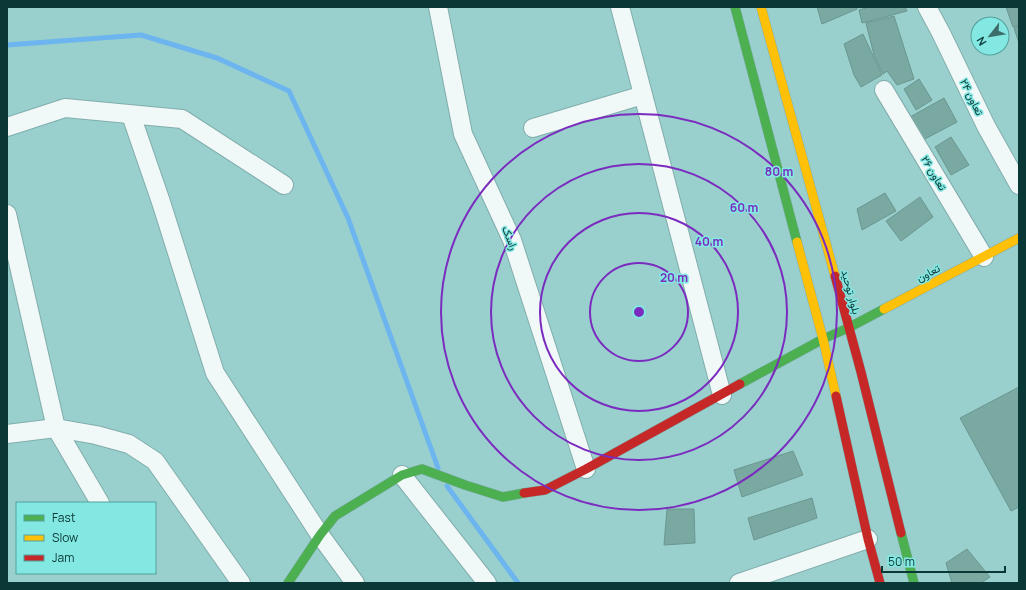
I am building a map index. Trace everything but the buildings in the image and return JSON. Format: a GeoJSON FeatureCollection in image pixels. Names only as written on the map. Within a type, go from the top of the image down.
{"type":"FeatureCollection","features":[{"type":"Feature","properties":{"kind":"main road"},"geometry":{"type":"LineString","coordinates":[[735,7],[823,339],[868,539],[880,583]]}},
{"type":"Feature","properties":{"kind":"main road","name":"بلوار توحید"},"geometry":{"type":"LineString","coordinates":[[761,7],[861,372],[914,583]]}},
{"type":"Feature","properties":{"kind":"main road","name":"تعاون"},"geometry":{"type":"LineString","coordinates":[[402,474],[422,469],[503,497],[545,490],[823,339],[848,328],[1019,238]]}},
{"type":"Feature","properties":{"kind":"main road"},"geometry":{"type":"LineString","coordinates":[[288,583],[320,535],[335,516],[402,474]]}},
{"type":"Feature","properties":{"kind":"street","name":"راسک"},"geometry":{"type":"LineString","coordinates":[[438,7],[463,134],[512,240],[586,469]]}},
{"type":"Feature","properties":{"kind":"street"},"geometry":{"type":"LineString","coordinates":[[620,7],[722,395]]}},
{"type":"Feature","properties":{"kind":"street","name":"تعاون ۲۴"},"geometry":{"type":"LineString","coordinates":[[927,7],[941,32],[986,126],[1019,185]]}},
{"type":"Feature","properties":{"kind":"street","name":"تعاون ۲۶"},"geometry":{"type":"LineString","coordinates":[[884,90],[984,257]]}},
{"type":"Feature","properties":{"kind":"street"},"geometry":{"type":"LineString","coordinates":[[533,128],[643,95]]}},
{"type":"Feature","properties":{"kind":"street"},"geometry":{"type":"LineString","coordinates":[[7,128],[65,108],[182,119],[284,185]]}},
{"type":"Feature","properties":{"kind":"street"},"geometry":{"type":"LineString","coordinates":[[131,115],[215,373],[320,535],[355,583]]}},
{"type":"Feature","properties":{"kind":"street"},"geometry":{"type":"LineString","coordinates":[[7,214],[56,428],[99,502]]}},
{"type":"Feature","properties":{"kind":"street"},"geometry":{"type":"LineString","coordinates":[[7,434],[56,428],[96,435],[129,444],[155,461],[241,583]]}},
{"type":"Feature","properties":{"kind":"street"},"geometry":{"type":"LineString","coordinates":[[402,474],[487,583]]}},
{"type":"Feature","properties":{"kind":"street"},"geometry":{"type":"LineString","coordinates":[[739,583],[868,539]]}},
{"type":"Feature","properties":{"kind":"waterway"},"geometry":{"type":"LineString","coordinates":[[7,45],[141,35],[217,58],[289,91],[348,218],[438,468]]}},
{"type":"Feature","properties":{"kind":"waterway"},"geometry":{"type":"LineString","coordinates":[[447,486],[518,583]]}},
{"type":"Feature","properties":{"kind":"traffic: fast"},"geometry":{"type":"LineString","coordinates":[[735,7],[797,242]]}},
{"type":"Feature","properties":{"kind":"traffic: fast"},"geometry":{"type":"LineString","coordinates":[[740,384],[823,339],[884,309]]}},
{"type":"Feature","properties":{"kind":"traffic: fast"},"geometry":{"type":"LineString","coordinates":[[288,583],[320,535],[335,516],[402,475],[422,469],[503,497],[524,493]]}},
{"type":"Feature","properties":{"kind":"traffic: fast"},"geometry":{"type":"LineString","coordinates":[[901,533],[914,583]]}},
{"type":"Feature","properties":{"kind":"traffic: slow"},"geometry":{"type":"LineString","coordinates":[[761,7],[835,276]]}},
{"type":"Feature","properties":{"kind":"traffic: slow"},"geometry":{"type":"LineString","coordinates":[[884,309],[1019,238]]}},
{"type":"Feature","properties":{"kind":"traffic: slow"},"geometry":{"type":"LineString","coordinates":[[797,242],[823,339],[836,396]]}},
{"type":"Feature","properties":{"kind":"traffic: jam"},"geometry":{"type":"LineString","coordinates":[[835,276],[861,372],[901,533]]}},
{"type":"Feature","properties":{"kind":"traffic: jam"},"geometry":{"type":"LineString","coordinates":[[524,493],[545,490],[740,384]]}},
{"type":"Feature","properties":{"kind":"traffic: jam"},"geometry":{"type":"LineString","coordinates":[[836,396],[868,539],[880,583]]}}]}
